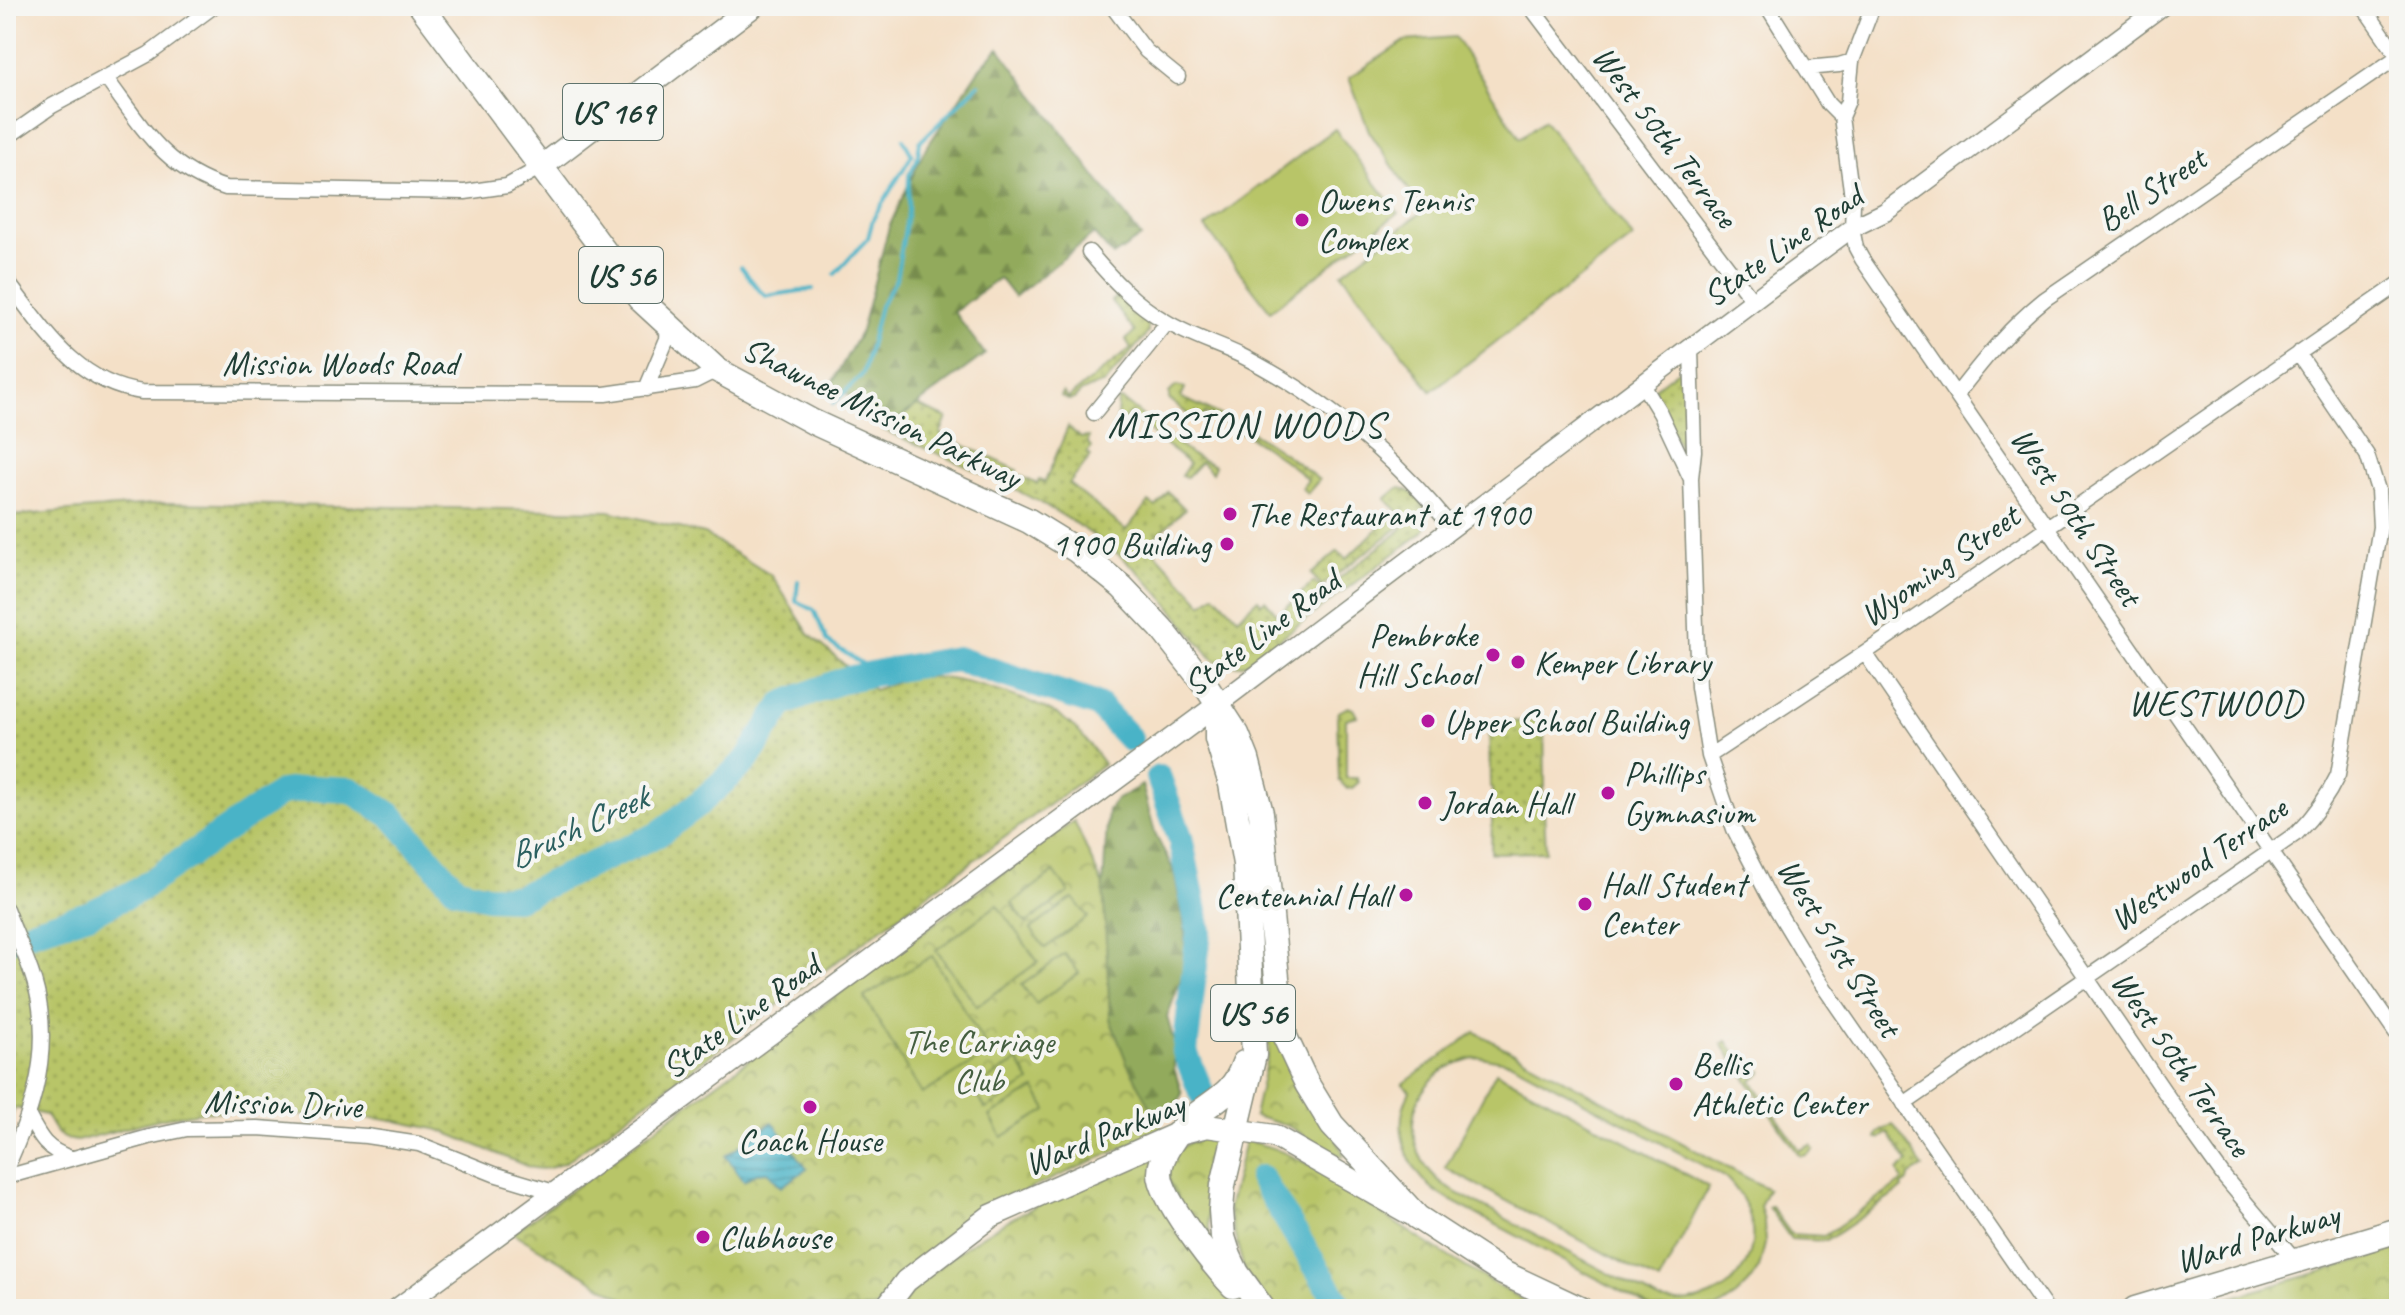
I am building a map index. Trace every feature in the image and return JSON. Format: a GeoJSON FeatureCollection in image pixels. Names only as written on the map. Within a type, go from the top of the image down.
{"type":"FeatureCollection","features":[{"type":"Feature","properties":{"kind":"highway","name":"Shawnee Mission Parkway"},"geometry":{"type":"LineString","coordinates":[[421,6],[640,299],[717,370],[813,422],[1029,521],[1076,550],[1122,587],[1161,628],[1204,683],[1217,705]]}},
{"type":"Feature","properties":{"kind":"highway","name":"US 56"},"geometry":{"type":"LineString","coordinates":[[1217,705],[1217,739],[1240,826],[1249,930],[1254,1055],[1223,1185],[1223,1237],[1237,1273],[1262,1309]]}},
{"type":"Feature","properties":{"kind":"highway","name":"US 56"},"geometry":{"type":"LineString","coordinates":[[1217,705],[1237,734],[1261,813],[1285,1037],[1307,1084],[1332,1125],[1417,1217]]}},
{"type":"Feature","properties":{"kind":"highway"},"geometry":{"type":"LineString","coordinates":[[1249,930],[1241,962],[1247,1038],[1244,1065],[1217,1102],[1190,1120],[1179,1133],[1161,1165],[1163,1191],[1225,1278],[1262,1309]]}},
{"type":"Feature","properties":{"kind":"highway","name":"Ward Parkway"},"geometry":{"type":"LineString","coordinates":[[1417,1217],[1503,1273],[1580,1309]]}},
{"type":"Feature","properties":{"kind":"highway","name":"Ward Parkway"},"geometry":{"type":"LineString","coordinates":[[2135,1309],[2399,1230]]}},
{"type":"Feature","properties":{"kind":"main road","name":"US 169"},"geometry":{"type":"LineString","coordinates":[[541,167],[753,6]]}},
{"type":"Feature","properties":{"kind":"main road","name":"State Line Road"},"geometry":{"type":"LineString","coordinates":[[397,1309],[1217,705]]}},
{"type":"Feature","properties":{"kind":"main road","name":"Ward Parkway"},"geometry":{"type":"LineString","coordinates":[[885,1309],[906,1281],[991,1216],[1179,1133],[1207,1126],[1274,1136],[1417,1217]]}},
{"type":"Feature","properties":{"kind":"street"},"geometry":{"type":"LineString","coordinates":[[6,138],[52,106],[149,54],[214,6]]}},
{"type":"Feature","properties":{"kind":"street"},"geometry":{"type":"LineString","coordinates":[[1112,6],[1146,51],[1178,77]]}},
{"type":"Feature","properties":{"kind":"street","name":"West 50th Terrace"},"geometry":{"type":"LineString","coordinates":[[1530,6],[1754,302]]}},
{"type":"Feature","properties":{"kind":"street","name":"West 50th Street"},"geometry":{"type":"LineString","coordinates":[[1767,6],[1828,104],[1841,117],[1853,204],[1852,228],[1862,259],[2399,1037]]}},
{"type":"Feature","properties":{"kind":"street"},"geometry":{"type":"LineString","coordinates":[[1841,117],[1848,101],[1852,61],[1873,6]]}},
{"type":"Feature","properties":{"kind":"street","name":"State Line Road"},"geometry":{"type":"LineString","coordinates":[[1217,705],[1852,228],[1885,212],[2162,6]]}},
{"type":"Feature","properties":{"kind":"street"},"geometry":{"type":"LineString","coordinates":[[2363,6],[2399,57]]}},
{"type":"Feature","properties":{"kind":"street","name":"Bell Street"},"geometry":{"type":"LineString","coordinates":[[1957,394],[1992,348],[2045,299],[2399,57]]}},
{"type":"Feature","properties":{"kind":"street"},"geometry":{"type":"LineString","coordinates":[[1806,68],[1852,61]]}},
{"type":"Feature","properties":{"kind":"street"},"geometry":{"type":"LineString","coordinates":[[105,77],[145,130],[175,163],[203,181],[226,188],[465,192],[507,186],[541,167]]}},
{"type":"Feature","properties":{"kind":"street"},"geometry":{"type":"LineString","coordinates":[[1089,252],[1108,275],[1141,305],[1167,323],[1244,357],[1301,390],[1401,470],[1453,529]]}},
{"type":"Feature","properties":{"kind":"street","name":"Mission Woods Road"},"geometry":{"type":"LineString","coordinates":[[6,280],[67,355],[97,379],[127,390],[605,394],[695,381],[717,370]]}},
{"type":"Feature","properties":{"kind":"street","name":"Wyoming Street"},"geometry":{"type":"LineString","coordinates":[[1709,756],[1865,653],[2399,284]]}},
{"type":"Feature","properties":{"kind":"street"},"geometry":{"type":"LineString","coordinates":[[1094,413],[1167,323]]}},
{"type":"Feature","properties":{"kind":"street"},"geometry":{"type":"LineString","coordinates":[[646,389],[667,339],[668,325]]}},
{"type":"Feature","properties":{"kind":"street","name":"West 51st Street"},"geometry":{"type":"LineString","coordinates":[[1691,349],[1694,451],[1691,478],[1698,687],[1709,756],[1734,829],[1768,895],[1819,980],[2046,1309]]}},
{"type":"Feature","properties":{"kind":"street","name":"Westwood Terrace"},"geometry":{"type":"LineString","coordinates":[[1904,1104],[2297,833],[2329,796],[2338,775],[2380,527],[2376,482],[2367,455],[2298,353]]}},
{"type":"Feature","properties":{"kind":"street","name":"West 51st Street"},"geometry":{"type":"LineString","coordinates":[[1643,385],[1691,478]]}},
{"type":"Feature","properties":{"kind":"street","name":"West 50th Terrace"},"geometry":{"type":"LineString","coordinates":[[1865,653],[2225,1178],[2296,1262]]}},
{"type":"Feature","properties":{"kind":"street"},"geometry":{"type":"LineString","coordinates":[[6,909],[40,1006],[43,1056],[36,1093],[6,1169]]}},
{"type":"Feature","properties":{"kind":"street"},"geometry":{"type":"LineString","coordinates":[[28,1115],[38,1136],[52,1152],[71,1158]]}},
{"type":"Feature","properties":{"kind":"street","name":"Mission Drive"},"geometry":{"type":"LineString","coordinates":[[6,1177],[187,1129],[258,1128],[343,1134],[419,1144],[494,1174],[554,1192]]}},
{"type":"Feature","properties":{"kind":"green space"},"geometry":{"type":"Polygon","coordinates":[[[1455,37],[1520,138],[1544,120],[1633,238],[1431,391],[1342,273],[1423,211],[1369,131],[1349,78],[1405,41],[1455,37]]]}},
{"type":"Feature","properties":{"kind":"green space"},"geometry":{"type":"Polygon","coordinates":[[[999,48],[1141,237],[1113,256],[1094,234],[1014,297],[999,278],[954,312],[985,354],[894,422],[831,385],[861,331],[889,227],[923,153],[980,68],[999,48]]]}},
{"type":"Feature","properties":{"kind":"green space","name":"Owens Tennis Complex"},"geometry":{"type":"Polygon","coordinates":[[[1335,129],[1398,213],[1270,311],[1205,227],[1335,129]]]}},
{"type":"Feature","properties":{"kind":"green space"},"geometry":{"type":"Polygon","coordinates":[[[1116,297],[1148,322],[1148,333],[1105,383],[1068,400],[1061,396],[1063,392],[1068,398],[1131,348],[1126,340],[1135,332],[1111,301],[1116,297]]]}},
{"type":"Feature","properties":{"kind":"green space"},"geometry":{"type":"Polygon","coordinates":[[[1682,367],[1686,370],[1690,448],[1686,451],[1681,450],[1654,394],[1655,388],[1682,367]]]}},
{"type":"Feature","properties":{"kind":"green space"},"geometry":{"type":"Polygon","coordinates":[[[1176,386],[1185,388],[1181,398],[1253,433],[1319,480],[1307,494],[1302,488],[1308,480],[1272,451],[1205,413],[1196,421],[1169,399],[1169,393],[1176,386]]]}},
{"type":"Feature","properties":{"kind":"green space"},"geometry":{"type":"Polygon","coordinates":[[[1118,400],[1124,401],[1190,454],[1215,466],[1212,473],[1201,462],[1187,477],[1181,476],[1189,464],[1129,414],[1113,432],[1118,400]]]}},
{"type":"Feature","properties":{"kind":"green space"},"geometry":{"type":"Polygon","coordinates":[[[917,405],[947,418],[940,434],[1017,470],[1016,474],[1037,484],[1039,480],[1045,482],[1068,427],[1081,438],[1089,437],[1091,448],[1087,453],[1091,456],[1069,484],[1126,530],[1149,502],[1156,507],[1168,492],[1185,509],[1152,540],[1158,547],[1154,551],[1203,604],[1215,594],[1238,618],[1258,599],[1261,603],[1265,600],[1278,615],[1313,582],[1324,590],[1400,531],[1403,517],[1385,499],[1398,488],[1416,496],[1427,515],[1427,522],[1419,535],[1247,663],[1227,665],[1210,656],[1152,585],[1130,564],[1074,522],[1012,488],[884,430],[917,405]]]}},
{"type":"Feature","properties":{"kind":"green space"},"geometry":{"type":"Polygon","coordinates":[[[164,503],[609,511],[704,534],[772,576],[809,634],[874,690],[905,679],[924,677],[963,682],[1006,694],[1044,708],[1072,725],[1104,764],[567,1161],[553,1167],[529,1167],[440,1130],[387,1119],[208,1111],[163,1118],[77,1141],[61,1136],[46,1115],[15,1108],[6,1128],[6,506],[11,516],[164,503]]]}},
{"type":"Feature","properties":{"kind":"green space"},"geometry":{"type":"Polygon","coordinates":[[[1394,513],[1401,521],[1399,527],[1322,586],[1311,574],[1338,551],[1346,559],[1394,513]]]}},
{"type":"Feature","properties":{"kind":"green space"},"geometry":{"type":"Polygon","coordinates":[[[1348,707],[1357,716],[1346,719],[1346,778],[1357,778],[1359,782],[1347,789],[1339,780],[1337,717],[1348,707]]]}},
{"type":"Feature","properties":{"kind":"green space"},"geometry":{"type":"Polygon","coordinates":[[[1544,721],[1546,852],[1491,853],[1493,788],[1490,787],[1489,722],[1544,721]]]}},
{"type":"Feature","properties":{"kind":"green space"},"geometry":{"type":"Polygon","coordinates":[[[1142,785],[1156,836],[1174,871],[1185,929],[1185,968],[1167,1017],[1175,1045],[1174,1068],[1182,1094],[1173,1111],[1156,1118],[1127,1063],[1110,1019],[1103,886],[1108,810],[1116,800],[1142,785]]]}},
{"type":"Feature","properties":{"kind":"green space","name":"The Carriage Club"},"geometry":{"type":"Polygon","coordinates":[[[1074,821],[1103,886],[1110,1019],[1127,1063],[1163,1130],[1027,1190],[874,1309],[641,1309],[513,1233],[1074,821]]]}},
{"type":"Feature","properties":{"kind":"green space"},"geometry":{"type":"Polygon","coordinates":[[[1054,872],[1069,892],[1026,923],[1012,903],[1054,872]]]}},
{"type":"Feature","properties":{"kind":"green space"},"geometry":{"type":"Polygon","coordinates":[[[1073,898],[1088,917],[1045,948],[1031,929],[1073,898]]]}},
{"type":"Feature","properties":{"kind":"green space"},"geometry":{"type":"Polygon","coordinates":[[[997,905],[1038,962],[977,1006],[936,950],[997,905]]]}},
{"type":"Feature","properties":{"kind":"green space"},"geometry":{"type":"Polygon","coordinates":[[[1065,954],[1079,973],[1036,1004],[1022,985],[1065,954]]]}},
{"type":"Feature","properties":{"kind":"green space"},"geometry":{"type":"Polygon","coordinates":[[[932,956],[990,1053],[922,1094],[864,997],[932,956]]]}},
{"type":"Feature","properties":{"kind":"green space"},"geometry":{"type":"Polygon","coordinates":[[[1269,999],[1344,1155],[1342,1157],[1288,1126],[1254,1116],[1269,1049],[1266,1000],[1269,999]]]}},
{"type":"Feature","properties":{"kind":"green space"},"geometry":{"type":"Polygon","coordinates":[[[1475,1032],[1768,1189],[1760,1206],[1765,1244],[1759,1268],[1736,1296],[1716,1309],[1652,1308],[1435,1190],[1423,1179],[1407,1152],[1402,1122],[1410,1091],[1403,1084],[1475,1032]],[[1480,1057],[1456,1064],[1436,1076],[1423,1092],[1415,1110],[1413,1130],[1418,1151],[1429,1170],[1448,1188],[1659,1300],[1687,1301],[1712,1295],[1731,1283],[1744,1266],[1752,1245],[1751,1223],[1743,1200],[1725,1177],[1512,1063],[1480,1057]]]}},
{"type":"Feature","properties":{"kind":"green space"},"geometry":{"type":"Polygon","coordinates":[[[1727,1041],[1749,1076],[1762,1071],[1752,1081],[1800,1150],[1811,1145],[1814,1149],[1807,1155],[1798,1153],[1722,1044],[1727,1041]]]}},
{"type":"Feature","properties":{"kind":"green space"},"geometry":{"type":"Polygon","coordinates":[[[1018,1061],[1030,1082],[986,1109],[973,1089],[1018,1061]]]}},
{"type":"Feature","properties":{"kind":"green space"},"geometry":{"type":"Polygon","coordinates":[[[1496,1072],[1709,1187],[1659,1282],[1445,1168],[1496,1072]]]}},
{"type":"Feature","properties":{"kind":"green space"},"geometry":{"type":"Polygon","coordinates":[[[1035,1089],[1047,1110],[1002,1137],[990,1116],[1035,1089]]]}},
{"type":"Feature","properties":{"kind":"green space"},"geometry":{"type":"Polygon","coordinates":[[[1893,1124],[1923,1167],[1909,1176],[1902,1189],[1826,1241],[1791,1239],[1768,1207],[1771,1206],[1791,1234],[1824,1236],[1903,1181],[1898,1171],[1908,1162],[1888,1133],[1876,1138],[1878,1133],[1893,1124]]]}},
{"type":"Feature","properties":{"kind":"green space"},"geometry":{"type":"Polygon","coordinates":[[[1217,1137],[1221,1144],[1207,1193],[1210,1243],[1170,1192],[1168,1162],[1189,1143],[1217,1137]]]}},
{"type":"Feature","properties":{"kind":"green space"},"geometry":{"type":"Polygon","coordinates":[[[1245,1141],[1303,1162],[1446,1255],[1541,1309],[1273,1309],[1244,1270],[1228,1209],[1245,1141]]]}},
{"type":"Feature","properties":{"kind":"green space"},"geometry":{"type":"Polygon","coordinates":[[[1155,1156],[1228,1289],[1244,1309],[897,1309],[923,1281],[983,1235],[1050,1200],[1155,1156]]]}},
{"type":"Feature","properties":{"kind":"green space"},"geometry":{"type":"Polygon","coordinates":[[[2399,1249],[2399,1309],[2192,1309],[2399,1249]]]}},
{"type":"Feature","properties":{"kind":"water"},"geometry":{"type":"Polygon","coordinates":[[[773,1122],[807,1169],[781,1187],[768,1172],[756,1173],[744,1181],[726,1156],[773,1122]]]}},
{"type":"Feature","properties":{"kind":"waterway"},"geometry":{"type":"LineString","coordinates":[[6,18],[24,6]]}},
{"type":"Feature","properties":{"kind":"waterway"},"geometry":{"type":"LineString","coordinates":[[833,404],[863,374],[880,306],[896,279],[908,211],[909,175],[917,160],[920,142],[979,84]]}},
{"type":"Feature","properties":{"kind":"waterway"},"geometry":{"type":"LineString","coordinates":[[835,274],[868,238],[873,219],[912,155],[903,139]]}},
{"type":"Feature","properties":{"kind":"waterway"},"geometry":{"type":"LineString","coordinates":[[741,267],[766,296],[813,289]]}},
{"type":"Feature","properties":{"kind":"waterway"},"geometry":{"type":"LineString","coordinates":[[798,581],[796,601],[814,610],[828,642],[877,673]]}},
{"type":"Feature","properties":{"kind":"waterway","name":"Brush Creek"},"geometry":{"type":"LineString","coordinates":[[6,940],[91,913],[137,891],[282,792],[311,788],[351,790],[392,816],[456,889],[487,897],[517,898],[657,835],[696,806],[746,761],[783,704],[843,680],[891,670],[957,659],[1098,705],[1130,739]]}},
{"type":"Feature","properties":{"kind":"waterway","name":"Brush Creek"},"geometry":{"type":"LineString","coordinates":[[1159,778],[1180,837],[1199,931],[1185,1052],[1202,1094]]}},
{"type":"Feature","properties":{"kind":"waterway","name":"Brush Creek"},"geometry":{"type":"LineString","coordinates":[[1261,1178],[1342,1309]]}},
{"type":"Feature","properties":{"kind":"place","name":"Owens Tennis Complex"},"geometry":{"type":"Point","coordinates":[1302,220]}},
{"type":"Feature","properties":{"kind":"place","name":"The Restaurant at 1900"},"geometry":{"type":"Point","coordinates":[1230,514]}},
{"type":"Feature","properties":{"kind":"place","name":"1900 Building"},"geometry":{"type":"Point","coordinates":[1227,544]}},
{"type":"Feature","properties":{"kind":"place","name":"Pembroke Hill School"},"geometry":{"type":"Point","coordinates":[1493,655]}},
{"type":"Feature","properties":{"kind":"place","name":"Kemper Library"},"geometry":{"type":"Point","coordinates":[1518,662]}},
{"type":"Feature","properties":{"kind":"place","name":"Upper School Building"},"geometry":{"type":"Point","coordinates":[1428,721]}},
{"type":"Feature","properties":{"kind":"place","name":"Phillips Gymnasium"},"geometry":{"type":"Point","coordinates":[1608,793]}},
{"type":"Feature","properties":{"kind":"place","name":"Jordan Hall"},"geometry":{"type":"Point","coordinates":[1425,803]}},
{"type":"Feature","properties":{"kind":"place","name":"Centennial Hall"},"geometry":{"type":"Point","coordinates":[1406,895]}},
{"type":"Feature","properties":{"kind":"place","name":"Hall Student Center"},"geometry":{"type":"Point","coordinates":[1585,904]}},
{"type":"Feature","properties":{"kind":"place","name":"Bellis Athletic Center"},"geometry":{"type":"Point","coordinates":[1676,1084]}},
{"type":"Feature","properties":{"kind":"place","name":"Coach House"},"geometry":{"type":"Point","coordinates":[810,1107]}},
{"type":"Feature","properties":{"kind":"place","name":"Clubhouse"},"geometry":{"type":"Point","coordinates":[703,1237]}},
{"type":"Feature","properties":{"kind":"district","name":"MISSION WOODS"},"geometry":{"type":"Point","coordinates":[1246,424]}},
{"type":"Feature","properties":{"kind":"district","name":"WESTWOOD"},"geometry":{"type":"Point","coordinates":[2216,702]}}]}
